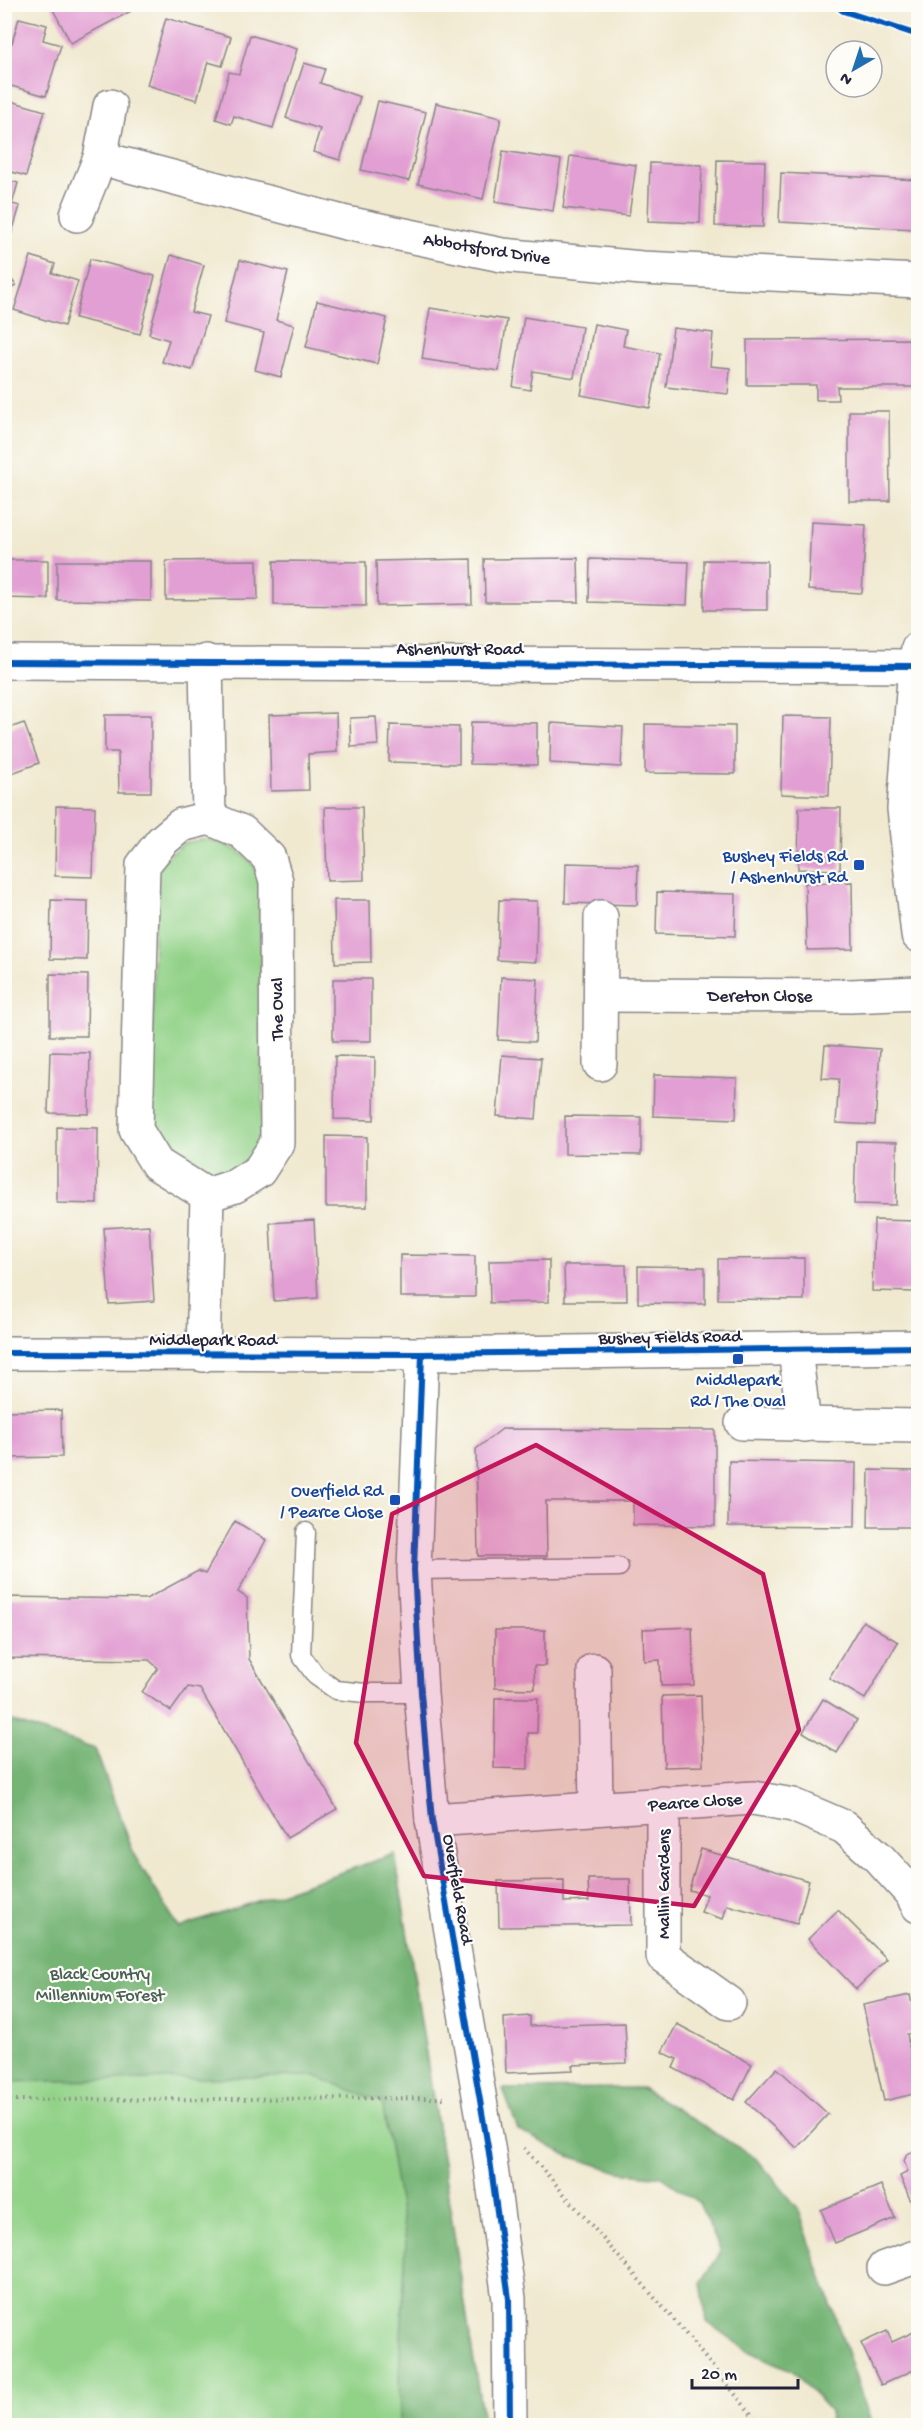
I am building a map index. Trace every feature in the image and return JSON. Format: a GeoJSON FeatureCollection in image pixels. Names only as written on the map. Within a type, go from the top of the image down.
{"type":"FeatureCollection","features":[{"type":"Feature","properties":{"kind":"street"},"geometry":{"type":"LineString","coordinates":[[77,215],[100,158],[110,106]]}},
{"type":"Feature","properties":{"kind":"street","name":"Abbotsford Drive"},"geometry":{"type":"LineString","coordinates":[[100,158],[346,223],[502,255],[642,268],[918,281]]}},
{"type":"Feature","properties":{"kind":"street"},"geometry":{"type":"LineString","coordinates":[[917,657],[904,809],[918,935]]}},
{"type":"Feature","properties":{"kind":"street","name":"Ashenhurst Road"},"geometry":{"type":"LineString","coordinates":[[4,662],[917,657]]}},
{"type":"Feature","properties":{"kind":"street"},"geometry":{"type":"LineString","coordinates":[[203,1355],[207,1195],[157,1164],[136,1130],[143,866],[162,841],[181,825],[209,818],[206,661]]}},
{"type":"Feature","properties":{"kind":"street","name":"The Oval"},"geometry":{"type":"LineString","coordinates":[[207,1195],[235,1186],[259,1171],[277,1143],[276,881],[270,858],[242,832],[209,818]]}},
{"type":"Feature","properties":{"kind":"street"},"geometry":{"type":"LineString","coordinates":[[600,1064],[601,917]]}},
{"type":"Feature","properties":{"kind":"street","name":"Dereton Close"},"geometry":{"type":"LineString","coordinates":[[601,995],[850,996],[918,993]]}},
{"type":"Feature","properties":{"kind":"street","name":"Bushey Fields Road"},"geometry":{"type":"LineString","coordinates":[[422,1354],[918,1347]]}},
{"type":"Feature","properties":{"kind":"street"},"geometry":{"type":"LineString","coordinates":[[795,1349],[804,1425]]}},
{"type":"Feature","properties":{"kind":"street","name":"Middlepark Road"},"geometry":{"type":"LineString","coordinates":[[4,1353],[422,1354]]}},
{"type":"Feature","properties":{"kind":"street","name":"Overfield Road"},"geometry":{"type":"LineString","coordinates":[[422,1354],[414,1570],[421,1693],[432,1820],[480,2098],[508,2299],[510,2426]]}},
{"type":"Feature","properties":{"kind":"street"},"geometry":{"type":"LineString","coordinates":[[742,1423],[918,1426]]}},
{"type":"Feature","properties":{"kind":"street"},"geometry":{"type":"LineString","coordinates":[[594,1670],[596,1808]]}},
{"type":"Feature","properties":{"kind":"street","name":"Pearce Close"},"geometry":{"type":"LineString","coordinates":[[432,1820],[753,1798],[793,1805],[844,1827],[878,1857],[910,1893],[918,1906]]}},
{"type":"Feature","properties":{"kind":"street","name":"Mallin Gardens"},"geometry":{"type":"LineString","coordinates":[[663,1803],[663,1956],[729,2003]]}},
{"type":"Feature","properties":{"kind":"street"},"geometry":{"type":"LineString","coordinates":[[884,2268],[918,2256]]}},
{"type":"Feature","properties":{"kind":"lane"},"geometry":{"type":"LineString","coordinates":[[306,1532],[301,1655],[316,1676],[336,1690],[365,1693],[421,1693]]}},
{"type":"Feature","properties":{"kind":"lane"},"geometry":{"type":"LineString","coordinates":[[414,1570],[619,1567]]}},
{"type":"Feature","properties":{"kind":"path"},"geometry":{"type":"LineString","coordinates":[[815,4],[854,14]]}},
{"type":"Feature","properties":{"kind":"path"},"geometry":{"type":"LineString","coordinates":[[834,4],[843,10]]}},
{"type":"Feature","properties":{"kind":"path"},"geometry":{"type":"LineString","coordinates":[[4,2100],[480,2098]]}},
{"type":"Feature","properties":{"kind":"path"},"geometry":{"type":"LineString","coordinates":[[519,2142],[681,2328],[761,2426]]}},
{"type":"Feature","properties":{"kind":"highlighted area"},"geometry":{"type":"Polygon","coordinates":[[[536,1445],[763,1574],[799,1730],[694,1906],[424,1876],[356,1743],[392,1514],[536,1445]]]}},
{"type":"Feature","properties":{"kind":"green space"},"geometry":{"type":"Polygon","coordinates":[[[204,839],[218,842],[244,856],[255,868],[260,885],[263,1136],[255,1152],[243,1164],[230,1170],[209,1172],[191,1169],[158,1143],[151,1121],[155,867],[184,843],[204,839]]]}},
{"type":"Feature","properties":{"kind":"green space"},"geometry":{"type":"Polygon","coordinates":[[[5,1719],[95,1749],[135,1857],[179,1928],[395,1854],[482,2415],[481,2426],[5,2426],[5,1719]]]}},
{"type":"Feature","properties":{"kind":"green space","name":"Black Country Millennium Forest"},"geometry":{"type":"Polygon","coordinates":[[[5,1719],[95,1749],[135,1857],[179,1928],[395,1854],[482,2415],[481,2425],[400,2425],[399,2376],[406,2242],[382,2102],[315,2076],[5,2082],[5,1719]]]}},
{"type":"Feature","properties":{"kind":"green space"},"geometry":{"type":"Polygon","coordinates":[[[642,2088],[757,2159],[798,2208],[872,2425],[829,2425],[830,2411],[793,2371],[748,2351],[707,2322],[701,2283],[721,2252],[699,2203],[662,2177],[619,2172],[569,2156],[518,2130],[503,2089],[642,2088]]]}},
{"type":"Feature","properties":{"kind":"building"},"geometry":{"type":"Polygon","coordinates":[[[50,4],[130,4],[133,10],[71,43],[50,4]]]}},
{"type":"Feature","properties":{"kind":"building"},"geometry":{"type":"Polygon","coordinates":[[[19,18],[47,25],[43,40],[61,45],[46,96],[4,84],[4,41],[12,43],[19,18]]]}},
{"type":"Feature","properties":{"kind":"building"},"geometry":{"type":"Polygon","coordinates":[[[166,18],[231,37],[222,66],[208,62],[197,100],[147,85],[166,18]]]}},
{"type":"Feature","properties":{"kind":"building"},"geometry":{"type":"Polygon","coordinates":[[[250,35],[297,49],[273,128],[234,116],[231,124],[216,119],[229,72],[239,74],[250,35]]]}},
{"type":"Feature","properties":{"kind":"building"},"geometry":{"type":"Polygon","coordinates":[[[304,63],[325,69],[320,83],[360,97],[340,160],[313,152],[320,129],[286,118],[304,63]]]}},
{"type":"Feature","properties":{"kind":"building"},"geometry":{"type":"Polygon","coordinates":[[[4,99],[45,111],[26,176],[4,170],[4,99]]]}},
{"type":"Feature","properties":{"kind":"building"},"geometry":{"type":"Polygon","coordinates":[[[378,101],[426,112],[409,181],[361,170],[378,101]]]}},
{"type":"Feature","properties":{"kind":"building"},"geometry":{"type":"Polygon","coordinates":[[[436,103],[501,118],[483,199],[418,184],[436,103]]]}},
{"type":"Feature","properties":{"kind":"building"},"geometry":{"type":"Polygon","coordinates":[[[503,151],[561,160],[553,211],[495,202],[503,151]]]}},
{"type":"Feature","properties":{"kind":"building"},"geometry":{"type":"Polygon","coordinates":[[[570,156],[636,165],[629,216],[563,208],[570,156]]]}},
{"type":"Feature","properties":{"kind":"building"},"geometry":{"type":"Polygon","coordinates":[[[717,160],[765,161],[763,227],[715,226],[717,160]]]}},
{"type":"Feature","properties":{"kind":"building"},"geometry":{"type":"Polygon","coordinates":[[[650,163],[702,165],[700,223],[648,221],[650,163]]]}},
{"type":"Feature","properties":{"kind":"building"},"geometry":{"type":"Polygon","coordinates":[[[781,173],[918,180],[915,229],[779,222],[781,173]]]}},
{"type":"Feature","properties":{"kind":"building"},"geometry":{"type":"Polygon","coordinates":[[[4,179],[18,183],[12,204],[20,206],[11,236],[4,234],[4,179]]]}},
{"type":"Feature","properties":{"kind":"building"},"geometry":{"type":"Polygon","coordinates":[[[171,255],[204,265],[191,312],[208,316],[192,370],[162,362],[169,340],[149,334],[171,255]]]}},
{"type":"Feature","properties":{"kind":"building"},"geometry":{"type":"Polygon","coordinates":[[[31,256],[55,264],[52,273],[78,281],[64,326],[14,310],[31,256]]]}},
{"type":"Feature","properties":{"kind":"building"},"geometry":{"type":"Polygon","coordinates":[[[90,259],[155,276],[140,334],[75,318],[90,259]]]}},
{"type":"Feature","properties":{"kind":"building"},"geometry":{"type":"Polygon","coordinates":[[[240,260],[288,272],[276,320],[294,325],[281,377],[255,370],[264,333],[224,323],[240,260]]]}},
{"type":"Feature","properties":{"kind":"building"},"geometry":{"type":"Polygon","coordinates":[[[4,271],[16,285],[4,294],[4,271]]]}},
{"type":"Feature","properties":{"kind":"building"},"geometry":{"type":"Polygon","coordinates":[[[317,301],[387,318],[377,364],[306,347],[317,301]]]}},
{"type":"Feature","properties":{"kind":"building"},"geometry":{"type":"Polygon","coordinates":[[[430,308],[507,320],[499,371],[422,359],[430,308]]]}},
{"type":"Feature","properties":{"kind":"building"},"geometry":{"type":"Polygon","coordinates":[[[524,317],[582,327],[574,378],[533,371],[530,390],[513,387],[524,317]]]}},
{"type":"Feature","properties":{"kind":"building"},"geometry":{"type":"Polygon","coordinates":[[[594,324],[626,330],[623,346],[660,353],[650,408],[581,395],[594,324]]]}},
{"type":"Feature","properties":{"kind":"building"},"geometry":{"type":"Polygon","coordinates":[[[673,328],[713,333],[710,366],[730,368],[728,394],[666,387],[673,328]]]}},
{"type":"Feature","properties":{"kind":"building"},"geometry":{"type":"Polygon","coordinates":[[[918,339],[918,387],[837,387],[838,400],[816,400],[816,385],[747,385],[747,340],[918,339]]]}},
{"type":"Feature","properties":{"kind":"building"},"geometry":{"type":"Polygon","coordinates":[[[849,411],[889,411],[890,501],[849,501],[849,411]]]}},
{"type":"Feature","properties":{"kind":"building"},"geometry":{"type":"Polygon","coordinates":[[[811,522],[866,525],[862,593],[808,590],[811,522]]]}},
{"type":"Feature","properties":{"kind":"building"},"geometry":{"type":"Polygon","coordinates":[[[578,558],[579,602],[485,602],[484,559],[578,558]]]}},
{"type":"Feature","properties":{"kind":"building"},"geometry":{"type":"Polygon","coordinates":[[[471,559],[472,604],[377,606],[376,561],[471,559]]]}},
{"type":"Feature","properties":{"kind":"building"},"geometry":{"type":"Polygon","coordinates":[[[590,559],[689,562],[687,605],[589,602],[590,559]]]}},
{"type":"Feature","properties":{"kind":"building"},"geometry":{"type":"Polygon","coordinates":[[[4,560],[48,560],[48,599],[4,598],[4,560]]]}},
{"type":"Feature","properties":{"kind":"building"},"geometry":{"type":"Polygon","coordinates":[[[257,560],[258,599],[166,600],[166,561],[257,560]]]}},
{"type":"Feature","properties":{"kind":"building"},"geometry":{"type":"Polygon","coordinates":[[[704,560],[767,561],[767,610],[704,610],[704,560]]]}},
{"type":"Feature","properties":{"kind":"building"},"geometry":{"type":"Polygon","coordinates":[[[57,561],[151,561],[151,601],[57,600],[57,561]]]}},
{"type":"Feature","properties":{"kind":"building"},"geometry":{"type":"Polygon","coordinates":[[[274,561],[366,562],[366,606],[274,605],[274,561]]]}},
{"type":"Feature","properties":{"kind":"building"},"geometry":{"type":"Polygon","coordinates":[[[336,713],[337,752],[308,754],[309,790],[271,791],[269,715],[336,713]]]}},
{"type":"Feature","properties":{"kind":"building"},"geometry":{"type":"Polygon","coordinates":[[[105,715],[151,715],[151,792],[119,792],[118,752],[105,752],[105,715]]]}},
{"type":"Feature","properties":{"kind":"building"},"geometry":{"type":"Polygon","coordinates":[[[783,716],[831,717],[829,796],[781,794],[783,716]]]}},
{"type":"Feature","properties":{"kind":"building"},"geometry":{"type":"Polygon","coordinates":[[[376,717],[378,745],[351,747],[350,718],[376,717]]]}},
{"type":"Feature","properties":{"kind":"building"},"geometry":{"type":"Polygon","coordinates":[[[471,722],[537,723],[537,765],[470,764],[471,722]]]}},
{"type":"Feature","properties":{"kind":"building"},"geometry":{"type":"Polygon","coordinates":[[[24,723],[39,763],[4,776],[4,730],[24,723]]]}},
{"type":"Feature","properties":{"kind":"building"},"geometry":{"type":"Polygon","coordinates":[[[551,723],[623,727],[621,767],[550,763],[551,723]]]}},
{"type":"Feature","properties":{"kind":"building"},"geometry":{"type":"Polygon","coordinates":[[[645,724],[735,726],[735,774],[645,773],[645,724]]]}},
{"type":"Feature","properties":{"kind":"building"},"geometry":{"type":"Polygon","coordinates":[[[390,725],[459,727],[459,764],[389,762],[390,725]]]}},
{"type":"Feature","properties":{"kind":"building"},"geometry":{"type":"Polygon","coordinates":[[[56,806],[95,807],[93,877],[55,876],[56,806]]]}},
{"type":"Feature","properties":{"kind":"building"},"geometry":{"type":"Polygon","coordinates":[[[325,807],[362,807],[364,880],[327,881],[325,807]]]}},
{"type":"Feature","properties":{"kind":"building"},"geometry":{"type":"Polygon","coordinates":[[[799,808],[841,808],[840,870],[798,869],[799,808]]]}},
{"type":"Feature","properties":{"kind":"building"},"geometry":{"type":"Polygon","coordinates":[[[566,863],[638,865],[637,905],[565,903],[566,863]]]}},
{"type":"Feature","properties":{"kind":"building"},"geometry":{"type":"Polygon","coordinates":[[[852,882],[853,949],[807,950],[805,883],[852,882]]]}},
{"type":"Feature","properties":{"kind":"building"},"geometry":{"type":"Polygon","coordinates":[[[657,892],[736,894],[735,936],[656,934],[657,892]]]}},
{"type":"Feature","properties":{"kind":"building"},"geometry":{"type":"Polygon","coordinates":[[[51,900],[88,901],[87,960],[50,959],[51,900]]]}},
{"type":"Feature","properties":{"kind":"building"},"geometry":{"type":"Polygon","coordinates":[[[334,900],[370,900],[371,962],[335,963],[334,900]]]}},
{"type":"Feature","properties":{"kind":"building"},"geometry":{"type":"Polygon","coordinates":[[[499,900],[537,901],[536,962],[497,960],[499,900]]]}},
{"type":"Feature","properties":{"kind":"building"},"geometry":{"type":"Polygon","coordinates":[[[50,974],[88,975],[87,1036],[50,1036],[50,974]]]}},
{"type":"Feature","properties":{"kind":"building"},"geometry":{"type":"Polygon","coordinates":[[[501,977],[538,979],[535,1042],[498,1040],[501,977]]]}},
{"type":"Feature","properties":{"kind":"building"},"geometry":{"type":"Polygon","coordinates":[[[333,979],[371,979],[371,1041],[333,1041],[333,979]]]}},
{"type":"Feature","properties":{"kind":"building"},"geometry":{"type":"Polygon","coordinates":[[[825,1045],[880,1049],[875,1125],[836,1123],[839,1079],[822,1078],[825,1045]]]}},
{"type":"Feature","properties":{"kind":"building"},"geometry":{"type":"Polygon","coordinates":[[[50,1052],[90,1053],[89,1114],[48,1113],[50,1052]]]}},
{"type":"Feature","properties":{"kind":"building"},"geometry":{"type":"Polygon","coordinates":[[[502,1055],[541,1058],[536,1119],[497,1116],[502,1055]]]}},
{"type":"Feature","properties":{"kind":"building"},"geometry":{"type":"Polygon","coordinates":[[[335,1056],[375,1057],[374,1120],[334,1119],[335,1056]]]}},
{"type":"Feature","properties":{"kind":"building"},"geometry":{"type":"Polygon","coordinates":[[[654,1075],[737,1078],[736,1119],[653,1116],[654,1075]]]}},
{"type":"Feature","properties":{"kind":"building"},"geometry":{"type":"Polygon","coordinates":[[[565,1116],[641,1117],[641,1155],[565,1154],[565,1116]]]}},
{"type":"Feature","properties":{"kind":"building"},"geometry":{"type":"Polygon","coordinates":[[[57,1127],[98,1128],[97,1204],[57,1203],[57,1127]]]}},
{"type":"Feature","properties":{"kind":"building"},"geometry":{"type":"Polygon","coordinates":[[[326,1136],[367,1137],[367,1207],[326,1207],[326,1136]]]}},
{"type":"Feature","properties":{"kind":"building"},"geometry":{"type":"Polygon","coordinates":[[[856,1141],[897,1142],[896,1205],[854,1204],[856,1141]]]}},
{"type":"Feature","properties":{"kind":"building"},"geometry":{"type":"Polygon","coordinates":[[[314,1220],[318,1298],[274,1301],[270,1223],[314,1220]]]}},
{"type":"Feature","properties":{"kind":"building"},"geometry":{"type":"Polygon","coordinates":[[[874,1220],[918,1221],[917,1292],[872,1291],[874,1220]]]}},
{"type":"Feature","properties":{"kind":"building"},"geometry":{"type":"Polygon","coordinates":[[[149,1225],[154,1301],[109,1304],[104,1228],[149,1225]]]}},
{"type":"Feature","properties":{"kind":"building"},"geometry":{"type":"Polygon","coordinates":[[[400,1255],[475,1256],[475,1297],[400,1297],[400,1255]]]}},
{"type":"Feature","properties":{"kind":"building"},"geometry":{"type":"Polygon","coordinates":[[[804,1258],[804,1300],[718,1299],[718,1259],[804,1258]]]}},
{"type":"Feature","properties":{"kind":"building"},"geometry":{"type":"Polygon","coordinates":[[[549,1260],[549,1302],[490,1303],[489,1261],[549,1260]]]}},
{"type":"Feature","properties":{"kind":"building"},"geometry":{"type":"Polygon","coordinates":[[[564,1265],[626,1265],[627,1301],[565,1301],[564,1265]]]}},
{"type":"Feature","properties":{"kind":"building"},"geometry":{"type":"Polygon","coordinates":[[[638,1266],[705,1267],[705,1304],[638,1303],[638,1266]]]}},
{"type":"Feature","properties":{"kind":"building"},"geometry":{"type":"Polygon","coordinates":[[[4,1267],[8,1267],[9,1311],[4,1311],[4,1267]]]}},
{"type":"Feature","properties":{"kind":"building"},"geometry":{"type":"Polygon","coordinates":[[[61,1410],[62,1457],[4,1458],[4,1411],[61,1410]]]}},
{"type":"Feature","properties":{"kind":"building"},"geometry":{"type":"Polygon","coordinates":[[[502,1429],[715,1430],[715,1526],[633,1525],[633,1501],[546,1501],[547,1556],[478,1556],[476,1449],[502,1429]]]}},
{"type":"Feature","properties":{"kind":"building"},"geometry":{"type":"Polygon","coordinates":[[[729,1461],[856,1463],[855,1527],[728,1526],[729,1461]]]}},
{"type":"Feature","properties":{"kind":"building"},"geometry":{"type":"Polygon","coordinates":[[[869,1470],[918,1471],[918,1527],[868,1527],[869,1470]]]}},
{"type":"Feature","properties":{"kind":"building"},"geometry":{"type":"Polygon","coordinates":[[[235,1521],[266,1540],[238,1592],[247,1598],[249,1659],[337,1809],[287,1838],[200,1689],[188,1687],[171,1711],[142,1692],[158,1668],[149,1660],[4,1658],[4,1597],[146,1599],[198,1571],[205,1574],[235,1521]]]}},
{"type":"Feature","properties":{"kind":"building"},"geometry":{"type":"Polygon","coordinates":[[[863,1621],[898,1642],[865,1699],[829,1678],[863,1621]]]}},
{"type":"Feature","properties":{"kind":"building"},"geometry":{"type":"Polygon","coordinates":[[[692,1627],[694,1685],[661,1686],[660,1660],[644,1661],[643,1629],[692,1627]]]}},
{"type":"Feature","properties":{"kind":"building"},"geometry":{"type":"Polygon","coordinates":[[[495,1630],[545,1630],[545,1666],[534,1666],[535,1689],[495,1688],[495,1630]]]}},
{"type":"Feature","properties":{"kind":"building"},"geometry":{"type":"Polygon","coordinates":[[[701,1695],[703,1766],[664,1767],[662,1696],[701,1695]]]}},
{"type":"Feature","properties":{"kind":"building"},"geometry":{"type":"Polygon","coordinates":[[[495,1698],[538,1698],[537,1733],[528,1733],[528,1769],[494,1768],[495,1698]]]}},
{"type":"Feature","properties":{"kind":"building"},"geometry":{"type":"Polygon","coordinates":[[[823,1699],[857,1720],[837,1753],[803,1732],[823,1699]]]}},
{"type":"Feature","properties":{"kind":"building"},"geometry":{"type":"Polygon","coordinates":[[[701,1849],[809,1881],[797,1924],[727,1905],[723,1919],[701,1912],[707,1895],[689,1890],[701,1849]]]}},
{"type":"Feature","properties":{"kind":"building"},"geometry":{"type":"Polygon","coordinates":[[[588,1879],[630,1879],[631,1925],[499,1927],[498,1881],[564,1880],[564,1902],[589,1901],[588,1879]]]}},
{"type":"Feature","properties":{"kind":"building"},"geometry":{"type":"Polygon","coordinates":[[[838,1910],[887,1959],[856,1989],[808,1939],[838,1910]]]}},
{"type":"Feature","properties":{"kind":"building"},"geometry":{"type":"Polygon","coordinates":[[[910,1995],[918,2032],[907,2034],[918,2093],[884,2101],[863,2005],[910,1995]]]}},
{"type":"Feature","properties":{"kind":"building"},"geometry":{"type":"Polygon","coordinates":[[[530,2016],[530,2026],[625,2023],[627,2063],[572,2065],[573,2070],[506,2073],[504,2018],[530,2016]]]}},
{"type":"Feature","properties":{"kind":"building"},"geometry":{"type":"Polygon","coordinates":[[[677,2024],[752,2064],[734,2100],[673,2068],[677,2059],[662,2052],[677,2024]]]}},
{"type":"Feature","properties":{"kind":"building"},"geometry":{"type":"Polygon","coordinates":[[[777,2068],[828,2114],[797,2148],[746,2102],[777,2068]]]}},
{"type":"Feature","properties":{"kind":"building"},"geometry":{"type":"Polygon","coordinates":[[[918,2151],[918,2210],[915,2211],[900,2176],[908,2172],[904,2161],[907,2154],[918,2151]]]}},
{"type":"Feature","properties":{"kind":"building"},"geometry":{"type":"Polygon","coordinates":[[[881,2185],[895,2218],[835,2243],[821,2210],[881,2185]]]}},
{"type":"Feature","properties":{"kind":"building"},"geometry":{"type":"Polygon","coordinates":[[[918,2330],[918,2368],[881,2385],[861,2343],[887,2331],[892,2342],[918,2330]]]}},
{"type":"Feature","properties":{"kind":"cycle path"},"geometry":{"type":"LineString","coordinates":[[834,4],[843,11],[918,35]]}},
{"type":"Feature","properties":{"kind":"cycle path"},"geometry":{"type":"LineString","coordinates":[[4,662],[915,666]]}},
{"type":"Feature","properties":{"kind":"cycle path"},"geometry":{"type":"LineString","coordinates":[[4,1353],[422,1354],[918,1347]]}},
{"type":"Feature","properties":{"kind":"cycle path"},"geometry":{"type":"LineString","coordinates":[[422,1354],[414,1570],[421,1693],[432,1820],[489,2153],[509,2299],[510,2426]]}},
{"type":"Feature","properties":{"kind":"place","name":"Bushey Fields Rd / Ashenhurst Rd"},"geometry":{"type":"Point","coordinates":[859,865]}},
{"type":"Feature","properties":{"kind":"place","name":"Middlepark Rd / The Oval"},"geometry":{"type":"Point","coordinates":[738,1359]}},
{"type":"Feature","properties":{"kind":"place","name":"Overfield Rd / Pearce Close"},"geometry":{"type":"Point","coordinates":[395,1500]}}]}
